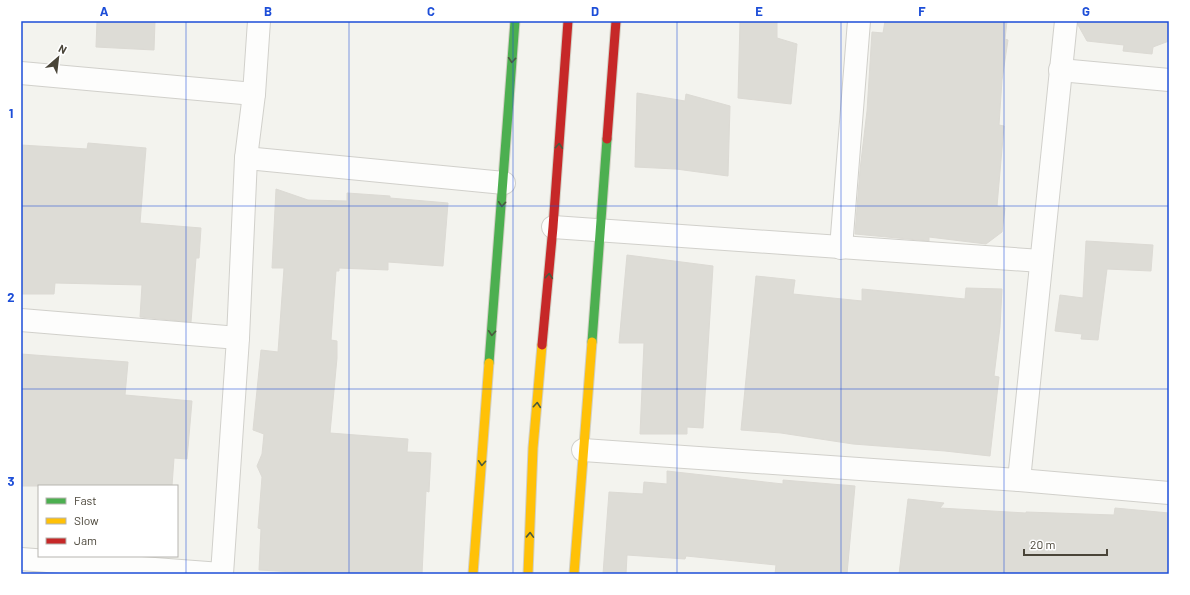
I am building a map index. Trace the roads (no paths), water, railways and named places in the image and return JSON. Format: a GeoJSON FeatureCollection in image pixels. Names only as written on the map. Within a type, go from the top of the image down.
{"type":"FeatureCollection","features":[{"type":"Feature","properties":{"kind":"main road"},"geometry":{"type":"LineString","coordinates":[[473,574],[504,183],[515,21]]}},
{"type":"Feature","properties":{"kind":"main road"},"geometry":{"type":"LineString","coordinates":[[528,574],[533,448],[553,227],[568,21]]}},
{"type":"Feature","properties":{"kind":"main road"},"geometry":{"type":"LineString","coordinates":[[574,574],[616,21]]}},
{"type":"Feature","properties":{"kind":"street"},"geometry":{"type":"LineString","coordinates":[[21,559],[222,574],[238,338],[246,158],[254,94],[259,21]]}},
{"type":"Feature","properties":{"kind":"street"},"geometry":{"type":"LineString","coordinates":[[841,248],[859,21]]}},
{"type":"Feature","properties":{"kind":"street"},"geometry":{"type":"LineString","coordinates":[[1019,480],[1066,21]]}},
{"type":"Feature","properties":{"kind":"street"},"geometry":{"type":"LineString","coordinates":[[1060,70],[1169,80]]}},
{"type":"Feature","properties":{"kind":"street"},"geometry":{"type":"LineString","coordinates":[[21,73],[254,94]]}},
{"type":"Feature","properties":{"kind":"street"},"geometry":{"type":"LineString","coordinates":[[246,158],[504,183]]}},
{"type":"Feature","properties":{"kind":"street"},"geometry":{"type":"LineString","coordinates":[[553,227],[1041,261]]}},
{"type":"Feature","properties":{"kind":"street"},"geometry":{"type":"LineString","coordinates":[[21,320],[238,338]]}},
{"type":"Feature","properties":{"kind":"street"},"geometry":{"type":"LineString","coordinates":[[584,450],[1019,480],[1169,493]]}}]}
